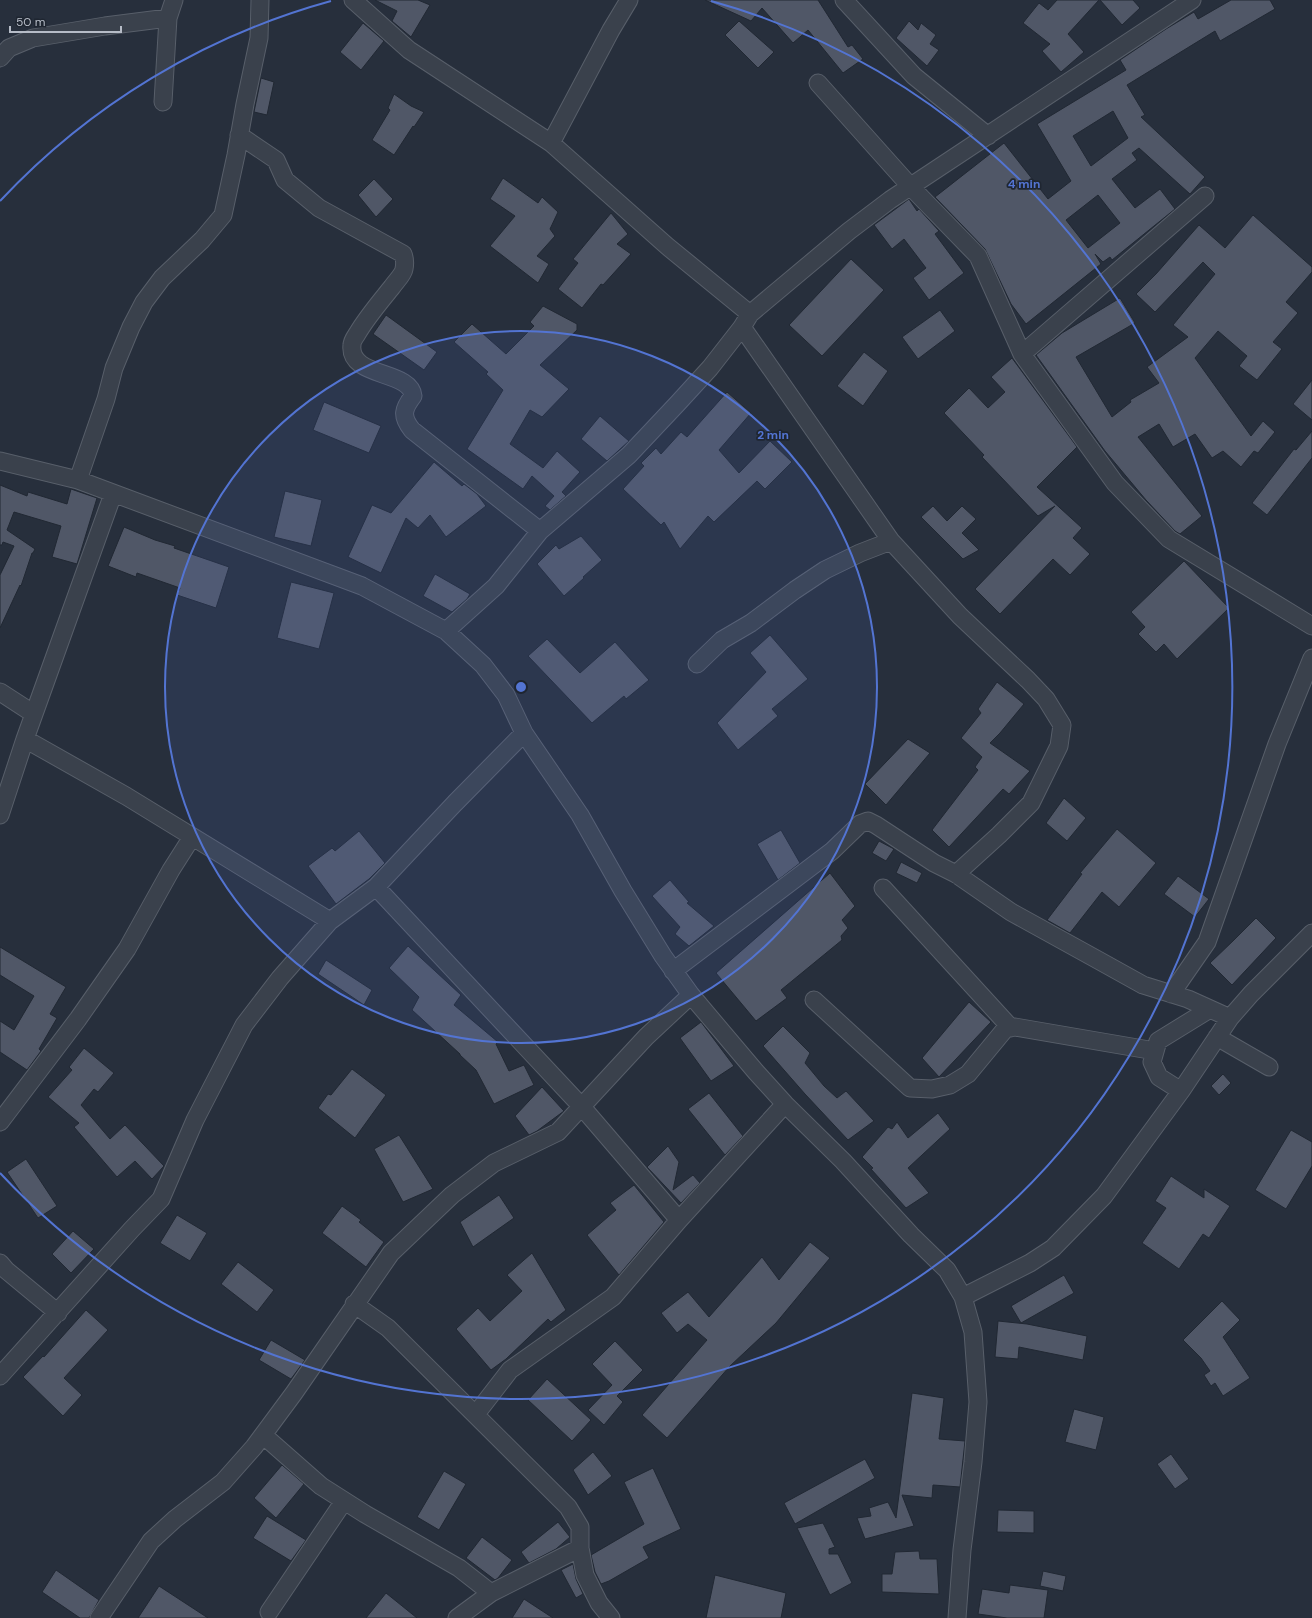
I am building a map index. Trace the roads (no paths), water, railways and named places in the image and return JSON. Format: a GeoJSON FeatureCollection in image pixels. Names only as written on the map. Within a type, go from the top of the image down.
{"type":"FeatureCollection","features":[{"type":"Feature","properties":{"kind":"street"},"geometry":{"type":"LineString","coordinates":[[162,102],[168,18],[174,0]]}},
{"type":"Feature","properties":{"kind":"street"},"geometry":{"type":"LineString","coordinates":[[78,480],[106,399],[114,368],[131,327],[144,302],[162,278],[202,240],[223,215],[259,38],[260,0]]}},
{"type":"Feature","properties":{"kind":"street"},"geometry":{"type":"LineString","coordinates":[[353,0],[409,50],[552,143],[667,246],[746,321],[891,541],[960,616],[1046,699],[1062,725],[1059,746],[1031,803],[999,835],[956,874]]}},
{"type":"Feature","properties":{"kind":"street"},"geometry":{"type":"LineString","coordinates":[[552,143],[611,30],[629,0]]}},
{"type":"Feature","properties":{"kind":"street"},"geometry":{"type":"LineString","coordinates":[[844,0],[914,76],[988,136]]}},
{"type":"Feature","properties":{"kind":"street"},"geometry":{"type":"LineString","coordinates":[[446,631],[496,586],[540,531],[629,455],[710,368],[746,321],[850,231],[910,186],[988,136],[1192,0]]}},
{"type":"Feature","properties":{"kind":"street"},"geometry":{"type":"LineString","coordinates":[[0,58],[9,48],[33,38],[105,26],[168,18]]}},
{"type":"Feature","properties":{"kind":"street"},"geometry":{"type":"LineString","coordinates":[[818,83],[910,186],[978,256],[1022,354],[1115,483],[1169,539],[1312,626]]}},
{"type":"Feature","properties":{"kind":"street"},"geometry":{"type":"LineString","coordinates":[[239,135],[276,160],[285,180],[319,208],[403,254],[405,260],[402,274],[360,329],[352,344],[352,352],[356,360],[363,366],[406,384],[413,392],[413,396],[406,406],[404,416],[407,424],[412,430],[540,531]]}},
{"type":"Feature","properties":{"kind":"street"},"geometry":{"type":"LineString","coordinates":[[1022,354],[1205,196]]}},
{"type":"Feature","properties":{"kind":"street"},"geometry":{"type":"LineString","coordinates":[[0,461],[78,480],[362,586],[446,631],[483,665],[506,695],[524,733],[580,816],[623,891],[673,971],[691,995],[785,1104],[843,1161],[911,1235],[947,1270],[963,1297],[973,1332],[978,1402],[973,1462],[962,1550],[957,1618]]}},
{"type":"Feature","properties":{"kind":"street"},"geometry":{"type":"LineString","coordinates":[[0,815],[25,739],[113,494]]}},
{"type":"Feature","properties":{"kind":"street"},"geometry":{"type":"LineString","coordinates":[[697,664],[722,640],[751,623],[795,590],[825,570],[860,553],[891,541]]}},
{"type":"Feature","properties":{"kind":"street"},"geometry":{"type":"LineString","coordinates":[[1171,994],[1207,942],[1277,744],[1312,658]]}},
{"type":"Feature","properties":{"kind":"street"},"geometry":{"type":"LineString","coordinates":[[0,692],[34,714]]}},
{"type":"Feature","properties":{"kind":"street"},"geometry":{"type":"LineString","coordinates":[[0,1376],[132,1229],[161,1199],[195,1120],[244,1025],[280,978],[330,921],[376,887],[455,803],[524,733]]}},
{"type":"Feature","properties":{"kind":"street"},"geometry":{"type":"LineString","coordinates":[[25,739],[126,796],[330,921]]}},
{"type":"Feature","properties":{"kind":"street"},"geometry":{"type":"LineString","coordinates":[[673,971],[832,850],[860,824],[868,821],[934,863],[956,874],[1011,912],[1143,984],[1188,999],[1230,1018]]}},
{"type":"Feature","properties":{"kind":"street"},"geometry":{"type":"LineString","coordinates":[[0,1122],[78,1019],[127,949],[171,870],[192,837]]}},
{"type":"Feature","properties":{"kind":"street"},"geometry":{"type":"LineString","coordinates":[[376,887],[582,1107],[679,1220]]}},
{"type":"Feature","properties":{"kind":"street"},"geometry":{"type":"LineString","coordinates":[[883,888],[1011,1028]]}},
{"type":"Feature","properties":{"kind":"street"},"geometry":{"type":"LineString","coordinates":[[963,1297],[1030,1263],[1053,1248],[1104,1196],[1181,1091],[1230,1018],[1251,994],[1312,933]]}},
{"type":"Feature","properties":{"kind":"street"},"geometry":{"type":"LineString","coordinates":[[99,1618],[151,1541],[180,1515],[223,1482],[263,1435],[391,1253],[452,1194],[494,1163],[558,1132],[646,1037],[691,995]]}},
{"type":"Feature","properties":{"kind":"street"},"geometry":{"type":"LineString","coordinates":[[814,1000],[910,1088],[932,1090],[950,1085],[968,1074],[1006,1028],[1015,1027],[1155,1051]]}},
{"type":"Feature","properties":{"kind":"street"},"geometry":{"type":"LineString","coordinates":[[1181,1091],[1159,1077],[1152,1062],[1158,1041],[1210,1009]]}},
{"type":"Feature","properties":{"kind":"street"},"geometry":{"type":"LineString","coordinates":[[1217,1037],[1270,1067]]}},
{"type":"Feature","properties":{"kind":"street"},"geometry":{"type":"LineString","coordinates":[[476,1414],[510,1370],[613,1297],[679,1220],[785,1104]]}},
{"type":"Feature","properties":{"kind":"street"},"geometry":{"type":"LineString","coordinates":[[2,1269],[58,1313]]}},
{"type":"Feature","properties":{"kind":"street"},"geometry":{"type":"LineString","coordinates":[[354,1304],[388,1328],[476,1414],[544,1485],[568,1507],[580,1527],[580,1548],[585,1575],[599,1603],[611,1618]]}},
{"type":"Feature","properties":{"kind":"street"},"geometry":{"type":"LineString","coordinates":[[263,1435],[321,1486],[365,1514],[460,1568],[491,1593]]}},
{"type":"Feature","properties":{"kind":"street"},"geometry":{"type":"LineString","coordinates":[[269,1612],[344,1501]]}},
{"type":"Feature","properties":{"kind":"street"},"geometry":{"type":"LineString","coordinates":[[457,1618],[491,1593],[580,1548]]}}]}
